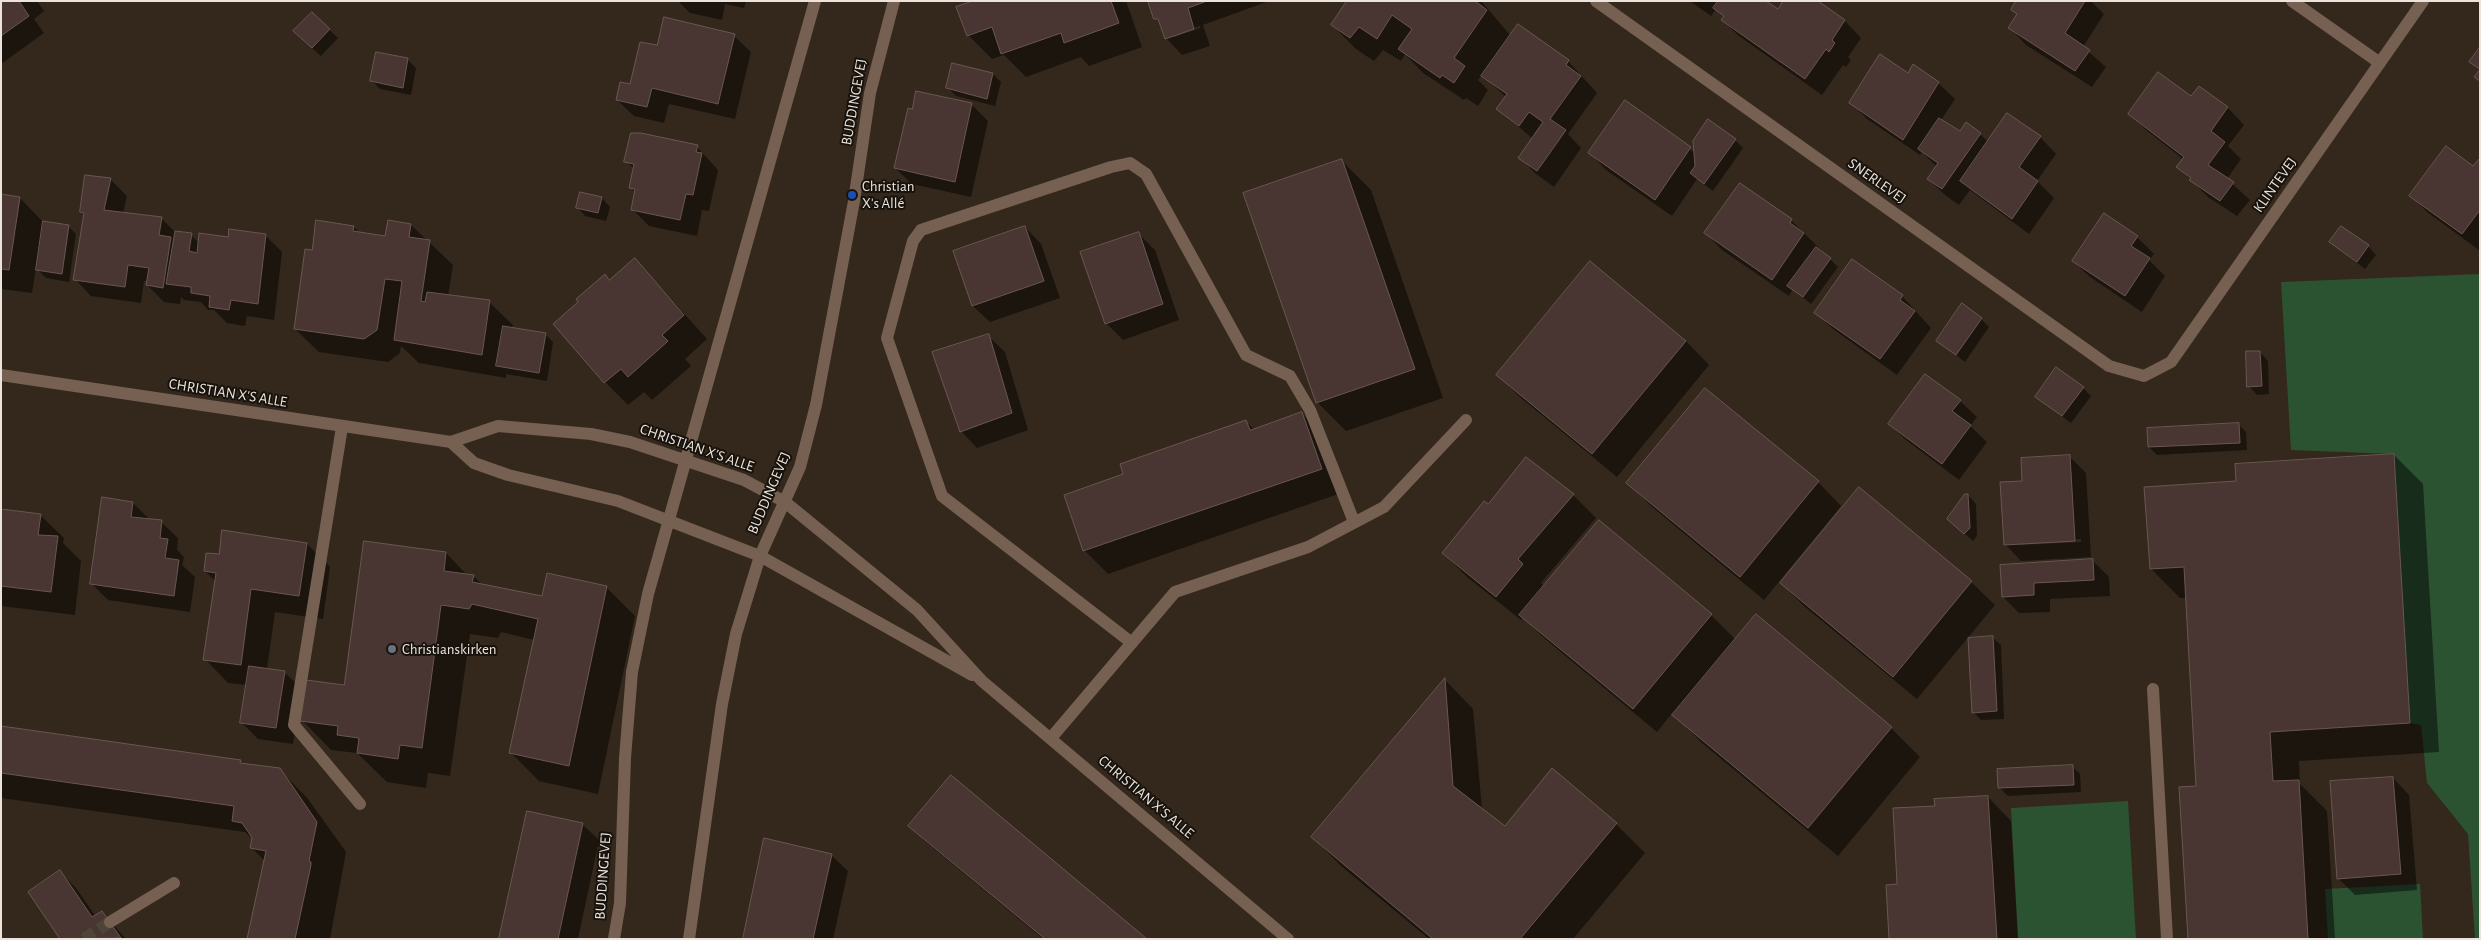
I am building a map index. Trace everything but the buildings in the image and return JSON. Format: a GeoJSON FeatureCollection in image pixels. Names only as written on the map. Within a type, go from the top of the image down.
{"type":"FeatureCollection","features":[{"type":"Feature","properties":{"kind":"street","name":"BUDDINGEVEJ"},"geometry":{"type":"LineString","coordinates":[[614,939],[620,903],[625,758],[632,672],[648,594],[667,520],[687,461],[815,1]]}},
{"type":"Feature","properties":{"kind":"street","name":"BUDDINGEVEJ"},"geometry":{"type":"LineString","coordinates":[[689,939],[722,704],[736,634],[760,556],[800,467],[816,405],[854,201],[870,93],[894,1]]}},
{"type":"Feature","properties":{"kind":"street","name":"SNERLEVEJ"},"geometry":{"type":"LineString","coordinates":[[1596,1],[2109,366],[2144,376]]}},
{"type":"Feature","properties":{"kind":"street"},"geometry":{"type":"LineString","coordinates":[[2292,1],[2380,63]]}},
{"type":"Feature","properties":{"kind":"street","name":"KLINTEVEJ"},"geometry":{"type":"LineString","coordinates":[[2144,376],[2171,362],[2424,1]]}},
{"type":"Feature","properties":{"kind":"street"},"geometry":{"type":"LineString","coordinates":[[1132,643],[942,496],[887,338],[913,241],[921,230],[1111,166],[1130,164],[1146,174],[1246,355],[1290,376],[1310,410],[1354,522]]}},
{"type":"Feature","properties":{"kind":"street","name":"CHRISTIAN X'S ALLE"},"geometry":{"type":"LineString","coordinates":[[1,375],[451,442],[498,426],[562,430],[630,442],[744,480],[785,502],[917,610],[982,681],[1288,939]]}},
{"type":"Feature","properties":{"kind":"street"},"geometry":{"type":"LineString","coordinates":[[1051,738],[1175,592],[1308,547],[1384,507],[1466,420]]}},
{"type":"Feature","properties":{"kind":"street"},"geometry":{"type":"LineString","coordinates":[[342,427],[294,725],[360,804]]}},
{"type":"Feature","properties":{"kind":"street","name":"CHRISTIAN X'S ALLE"},"geometry":{"type":"LineString","coordinates":[[451,442],[474,463],[508,475],[618,501],[760,556],[982,681]]}},
{"type":"Feature","properties":{"kind":"street"},"geometry":{"type":"LineString","coordinates":[[2154,689],[2167,939]]}},
{"type":"Feature","properties":{"kind":"street"},"geometry":{"type":"LineString","coordinates":[[110,922],[174,883]]}},
{"type":"Feature","properties":{"kind":"green space"},"geometry":{"type":"Polygon","coordinates":[[[2480,274],[2480,939],[2475,939],[2468,834],[2427,783],[2421,725],[2410,723],[2394,454],[2291,450],[2281,282],[2480,274]]]}},
{"type":"Feature","properties":{"kind":"green space"},"geometry":{"type":"Polygon","coordinates":[[[2128,801],[2136,939],[2018,939],[2011,808],[2128,801]]]}},
{"type":"Feature","properties":{"kind":"green space"},"geometry":{"type":"Polygon","coordinates":[[[2420,884],[2423,939],[2328,939],[2325,889],[2420,884]]]}},
{"type":"Feature","properties":{"kind":"tunnel"},"geometry":{"type":"LineString","coordinates":[[84,939],[110,922]]}},
{"type":"Feature","properties":{"kind":"place","name":"Christian X's Allé"},"geometry":{"type":"Point","coordinates":[852,195]}},
{"type":"Feature","properties":{"kind":"place","name":"Christianskirken"},"geometry":{"type":"Point","coordinates":[392,649]}}]}
